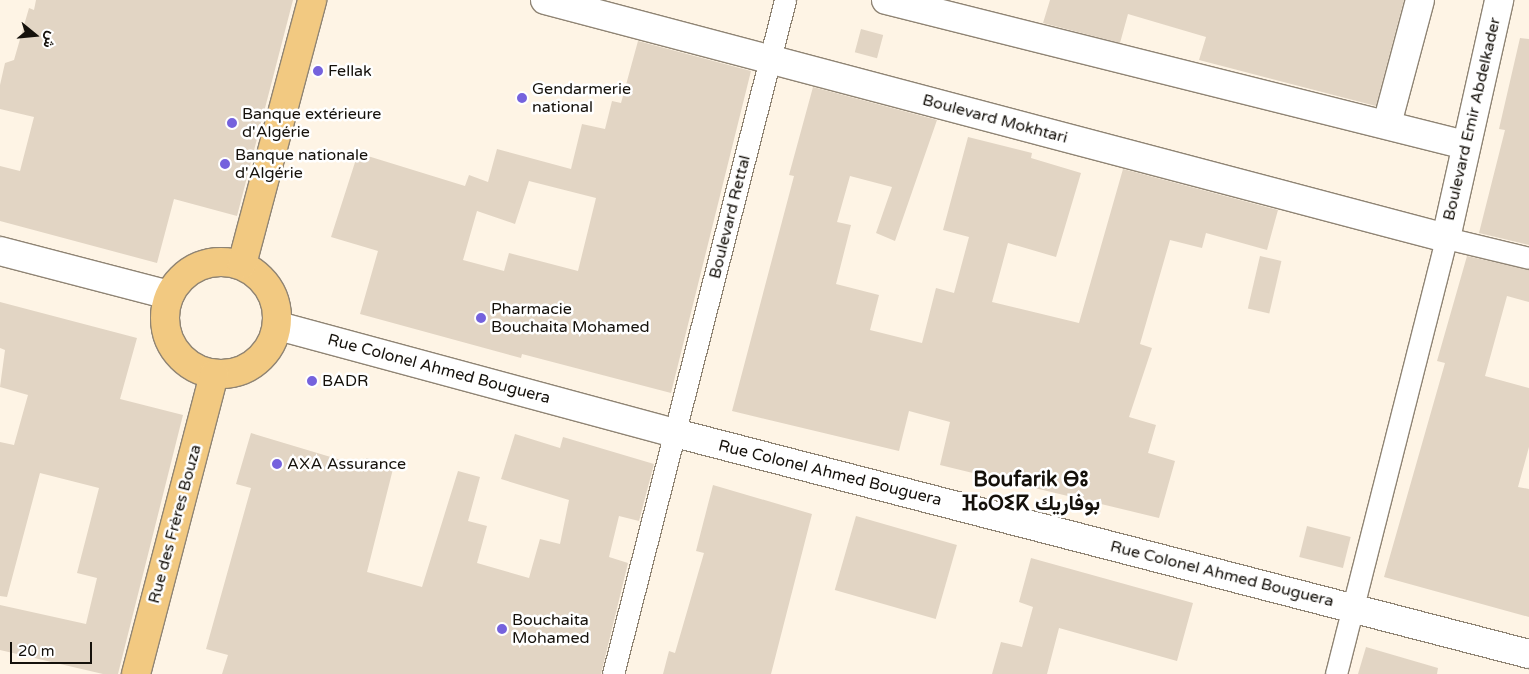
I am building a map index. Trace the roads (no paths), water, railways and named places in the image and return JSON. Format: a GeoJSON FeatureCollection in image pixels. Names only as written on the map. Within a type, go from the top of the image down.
{"type":"FeatureCollection","features":[{"type":"Feature","properties":{"kind":"main road"},"geometry":{"type":"LineString","coordinates":[[242,264],[312,0]]}},
{"type":"Feature","properties":{"kind":"main road"},"geometry":{"type":"LineString","coordinates":[[216,261],[242,264],[258,274],[270,289],[277,307],[278,326],[272,343],[248,368],[214,374],[188,363],[167,336],[165,315],[169,295],[192,269],[216,261]]}},
{"type":"Feature","properties":{"kind":"main road","name":"Rue des Frères Bouza"},"geometry":{"type":"LineString","coordinates":[[136,674],[214,374]]}},
{"type":"Feature","properties":{"kind":"street","name":"Boulevard Mokhtari"},"geometry":{"type":"LineString","coordinates":[[545,0],[1446,238]]}},
{"type":"Feature","properties":{"kind":"street","name":"Boulevard Rettal"},"geometry":{"type":"LineString","coordinates":[[613,674],[785,0]]}},
{"type":"Feature","properties":{"kind":"street"},"geometry":{"type":"LineString","coordinates":[[886,0],[1465,145]]}},
{"type":"Feature","properties":{"kind":"street"},"geometry":{"type":"LineString","coordinates":[[1387,124],[1420,0]]}},
{"type":"Feature","properties":{"kind":"street","name":"Boulevard Emir Abdelkader"},"geometry":{"type":"LineString","coordinates":[[1446,238],[1465,145],[1499,0]]}},
{"type":"Feature","properties":{"kind":"street"},"geometry":{"type":"LineString","coordinates":[[1336,674],[1446,238],[1529,258]]}},
{"type":"Feature","properties":{"kind":"street"},"geometry":{"type":"LineString","coordinates":[[0,251],[169,295]]}},
{"type":"Feature","properties":{"kind":"street","name":"Rue Colonel Ahmed Bouguera"},"geometry":{"type":"LineString","coordinates":[[278,326],[675,433],[1354,607],[1529,654]]}},
{"type":"Feature","properties":{"kind":"place","name":"Fellak"},"geometry":{"type":"Point","coordinates":[318,71]}},
{"type":"Feature","properties":{"kind":"place","name":"Gendarmerie national"},"geometry":{"type":"Point","coordinates":[522,98]}},
{"type":"Feature","properties":{"kind":"place","name":"Banque extérieure d'Algérie"},"geometry":{"type":"Point","coordinates":[232,123]}},
{"type":"Feature","properties":{"kind":"place","name":"Banque nationale d'Algérie"},"geometry":{"type":"Point","coordinates":[225,164]}},
{"type":"Feature","properties":{"kind":"place","name":"Pharmacie Bouchaita Mohamed"},"geometry":{"type":"Point","coordinates":[481,318]}},
{"type":"Feature","properties":{"kind":"place","name":"BADR"},"geometry":{"type":"Point","coordinates":[312,381]}},
{"type":"Feature","properties":{"kind":"place","name":"AXA Assurance"},"geometry":{"type":"Point","coordinates":[277,464]}},
{"type":"Feature","properties":{"kind":"place","name":"Bouchaita Mohamed"},"geometry":{"type":"Point","coordinates":[502,629]}},
{"type":"Feature","properties":{"kind":"district","name":"Boufarik ⴱⵓ ⴼⴰⵔⵉⴽ بوفاريك"},"geometry":{"type":"Point","coordinates":[1031,492]}}]}
